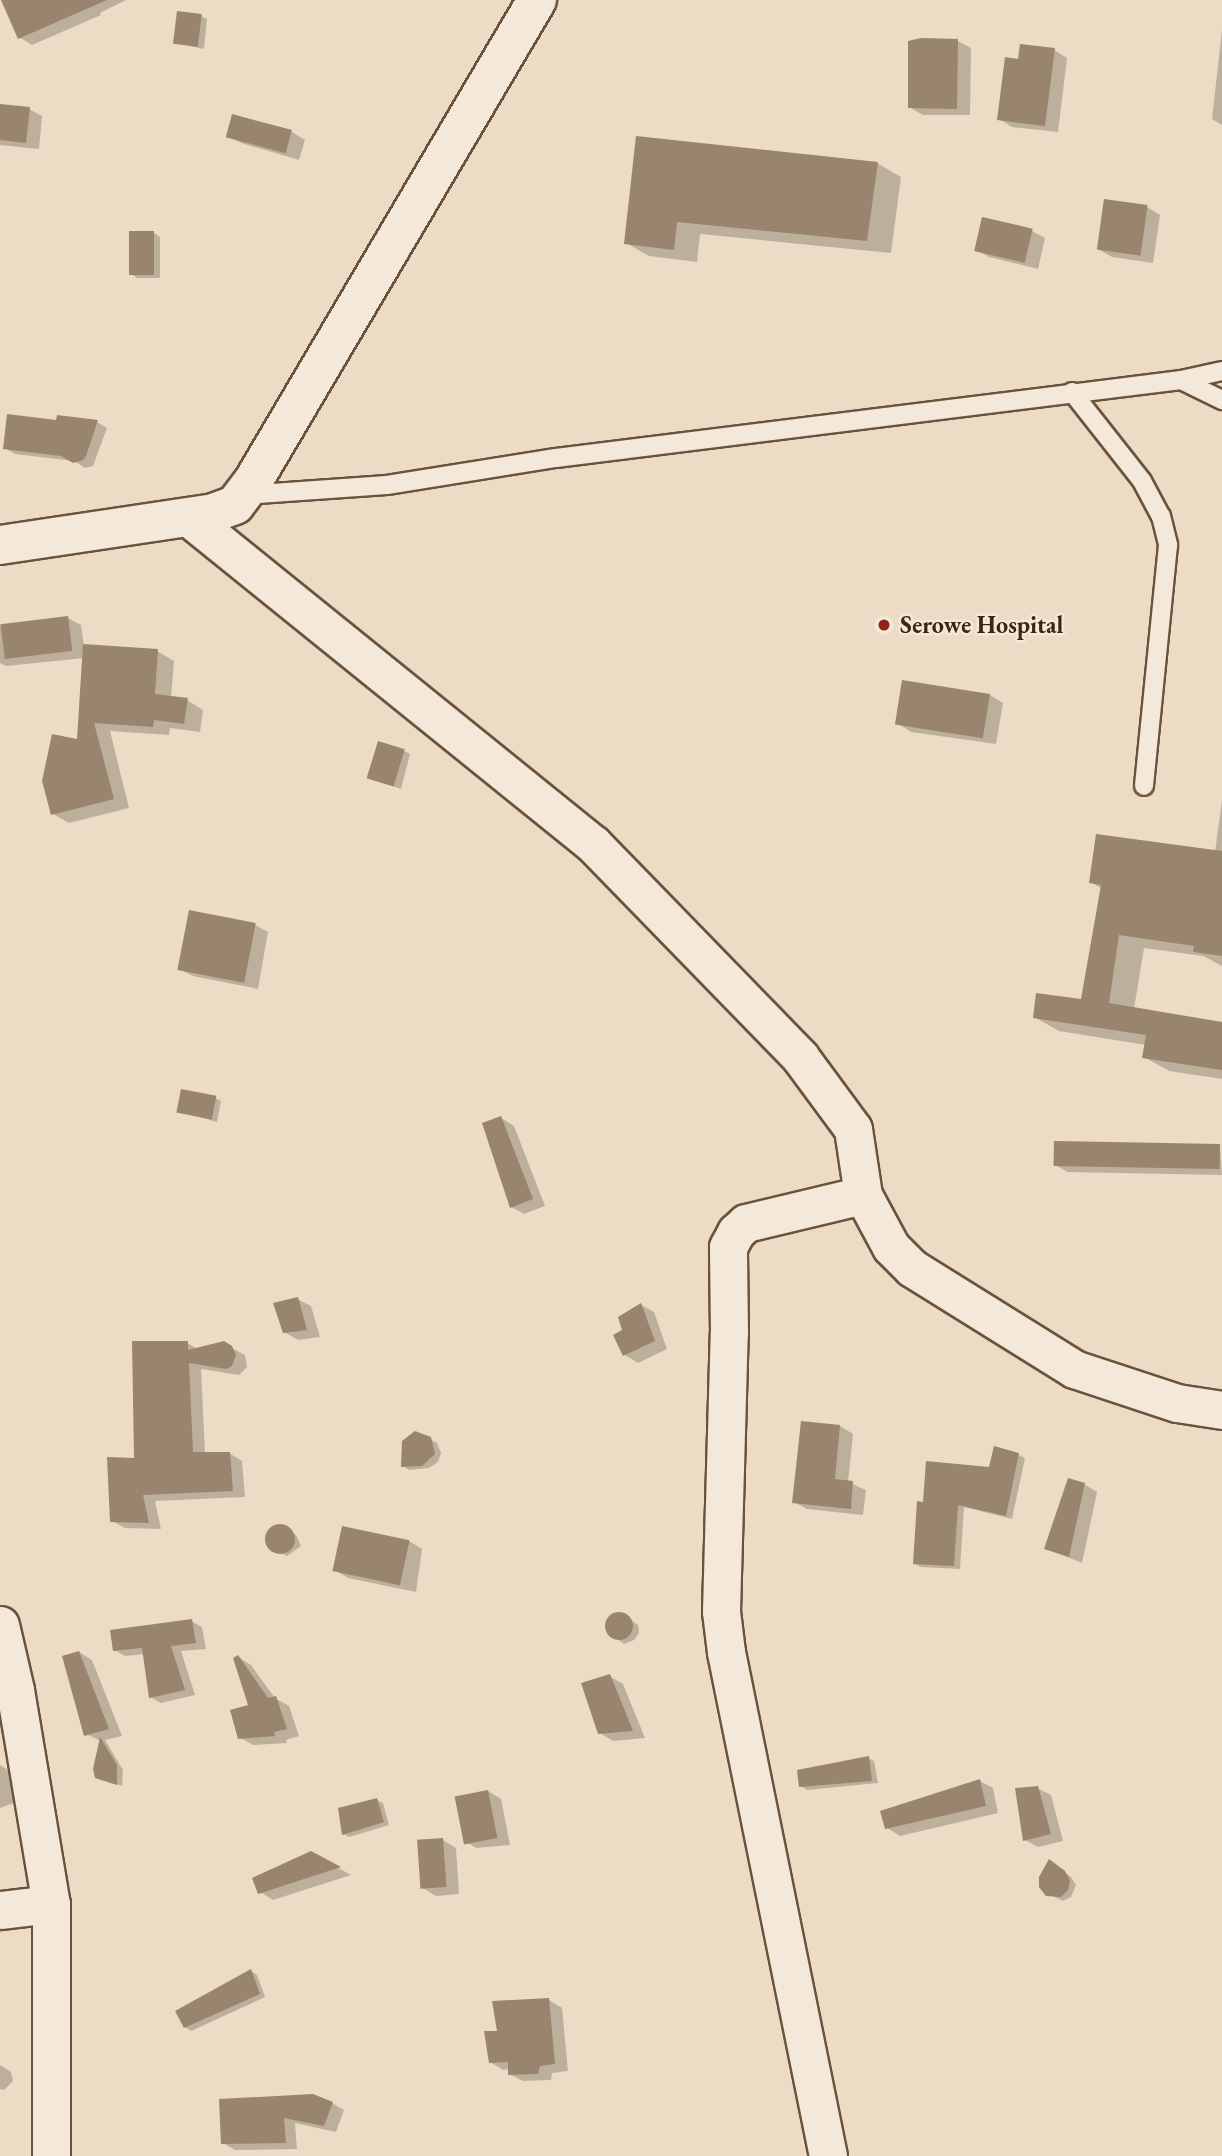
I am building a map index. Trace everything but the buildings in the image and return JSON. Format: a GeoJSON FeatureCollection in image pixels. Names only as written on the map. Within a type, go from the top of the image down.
{"type":"FeatureCollection","features":[{"type":"Feature","properties":{"kind":"street"},"geometry":{"type":"LineString","coordinates":[[0,545],[226,511],[244,495],[537,0]]}},
{"type":"Feature","properties":{"kind":"street"},"geometry":{"type":"LineString","coordinates":[[188,517],[593,844],[800,1057],[839,1106],[853,1129],[863,1195],[891,1247],[912,1268],[1074,1369],[1177,1402],[1222,1410]]}},
{"type":"Feature","properties":{"kind":"street"},"geometry":{"type":"LineString","coordinates":[[828,2156],[726,1652],[721,1611],[729,1333],[728,1247],[736,1232],[747,1223],[863,1195]]}},
{"type":"Feature","properties":{"kind":"street"},"geometry":{"type":"LineString","coordinates":[[0,1625],[15,1690],[51,1904],[51,2156]]}},
{"type":"Feature","properties":{"kind":"street"},"geometry":{"type":"LineString","coordinates":[[0,1910],[51,1904]]}},
{"type":"Feature","properties":{"kind":"lane"},"geometry":{"type":"LineString","coordinates":[[244,495],[387,485],[556,457],[1181,380],[1222,371]]}},
{"type":"Feature","properties":{"kind":"lane"},"geometry":{"type":"LineString","coordinates":[[1181,380],[1222,400]]}},
{"type":"Feature","properties":{"kind":"lane"},"geometry":{"type":"LineString","coordinates":[[1072,392],[1142,481],[1161,516],[1168,545],[1144,786]]}},
{"type":"Feature","properties":{"kind":"place","name":"Serowe Hospital"},"geometry":{"type":"Point","coordinates":[884,625]}}]}
